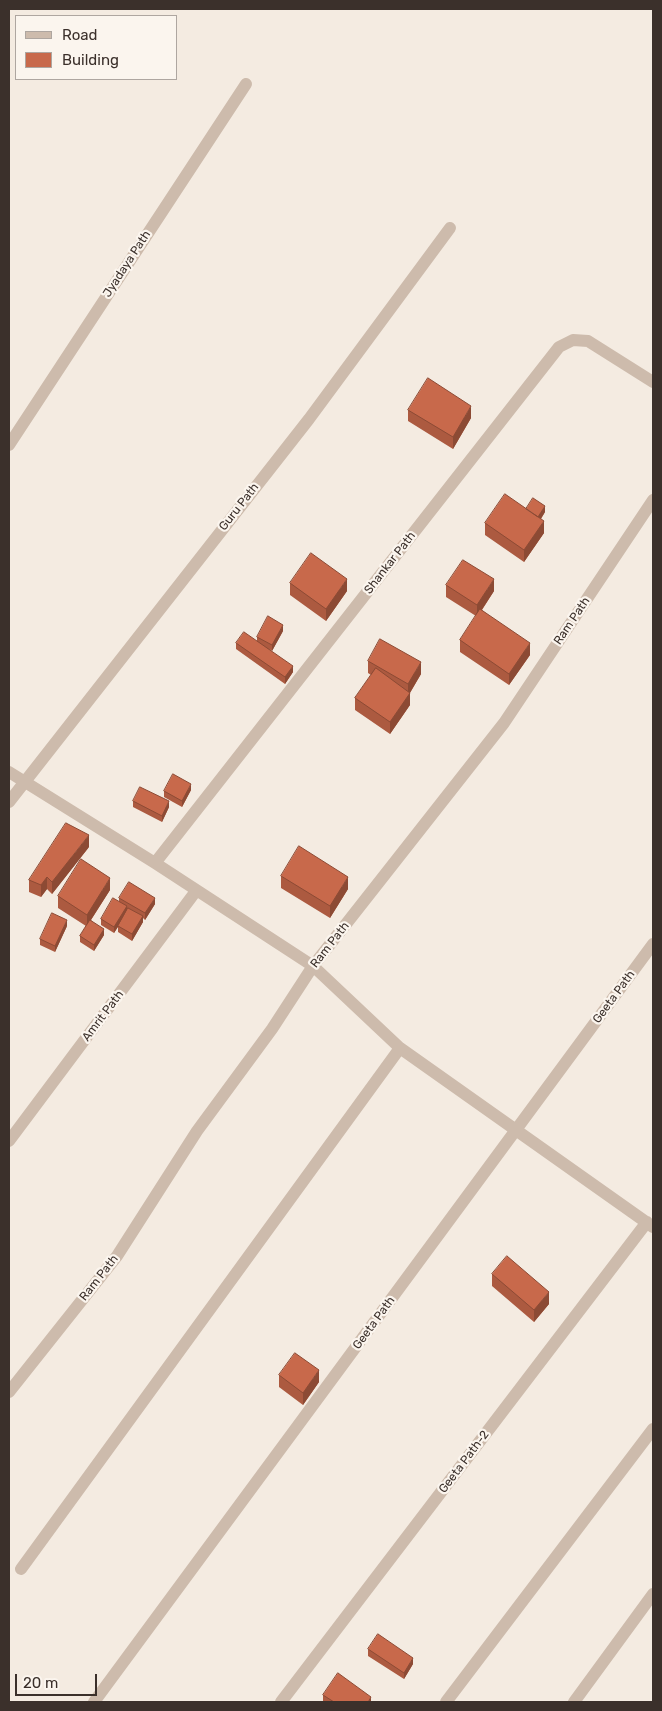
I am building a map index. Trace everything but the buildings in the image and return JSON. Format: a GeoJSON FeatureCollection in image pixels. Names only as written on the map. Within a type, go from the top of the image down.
{"type":"FeatureCollection","features":[{"type":"Feature","properties":{"kind":"street","name":"Jyadaya Path"},"geometry":{"type":"LineString","coordinates":[[9,445],[246,84]]}},
{"type":"Feature","properties":{"kind":"street","name":"Guru Path"},"geometry":{"type":"LineString","coordinates":[[9,802],[309,419],[450,228]]}},
{"type":"Feature","properties":{"kind":"street","name":"Shankar Path"},"geometry":{"type":"LineString","coordinates":[[155,863],[559,346],[573,340],[588,341],[653,382]]}},
{"type":"Feature","properties":{"kind":"street","name":"Ram Path"},"geometry":{"type":"LineString","coordinates":[[9,1392],[117,1256],[197,1131],[272,1029],[313,966],[504,723],[653,500]]}},
{"type":"Feature","properties":{"kind":"street"},"geometry":{"type":"LineString","coordinates":[[9,772],[155,863],[313,966],[400,1048],[650,1224]]}},
{"type":"Feature","properties":{"kind":"street","name":"Amrit Path"},"geometry":{"type":"LineString","coordinates":[[9,1141],[196,890]]}},
{"type":"Feature","properties":{"kind":"street","name":"Geeta Path"},"geometry":{"type":"LineString","coordinates":[[94,1702],[653,944]]}},
{"type":"Feature","properties":{"kind":"street"},"geometry":{"type":"LineString","coordinates":[[21,1569],[400,1048]]}},
{"type":"Feature","properties":{"kind":"street","name":"Geeta Path-2"},"geometry":{"type":"LineString","coordinates":[[281,1702],[650,1224]]}},
{"type":"Feature","properties":{"kind":"street"},"geometry":{"type":"LineString","coordinates":[[446,1702],[653,1429]]}},
{"type":"Feature","properties":{"kind":"street"},"geometry":{"type":"LineString","coordinates":[[574,1702],[653,1594]]}}]}
